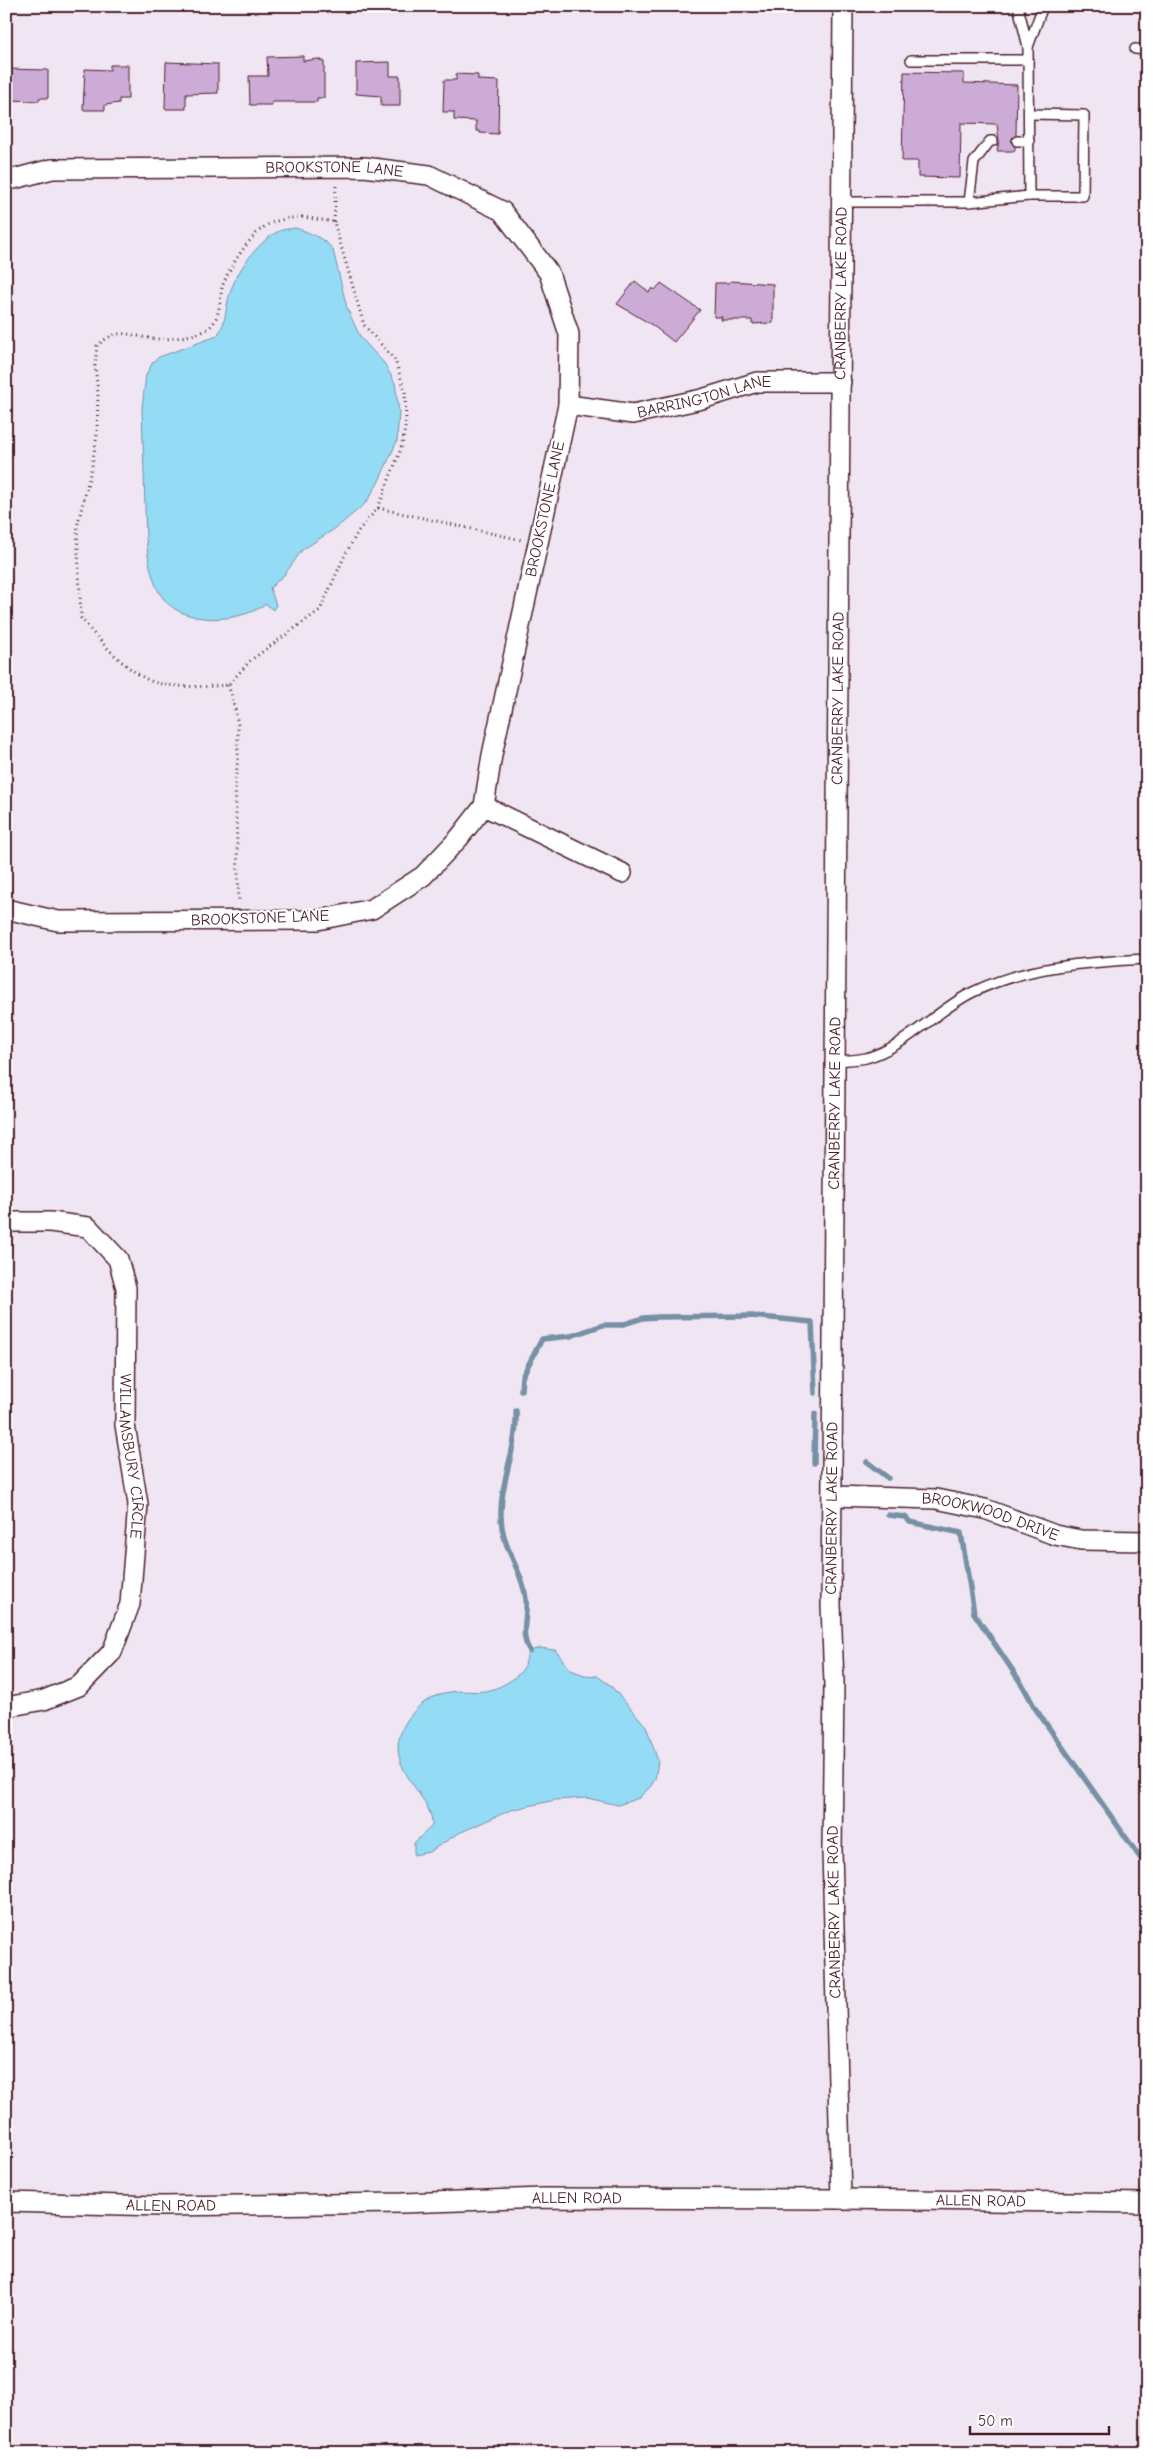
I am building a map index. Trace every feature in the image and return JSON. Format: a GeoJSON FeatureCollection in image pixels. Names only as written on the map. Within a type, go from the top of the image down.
{"type":"FeatureCollection","features":[{"type":"Feature","properties":{"kind":"street","name":"CRANBERRY LAKE ROAD"},"geometry":{"type":"LineString","coordinates":[[841,2199],[832,1850],[843,6]]}},
{"type":"Feature","properties":{"kind":"street","name":"BROOKSTONE LANE"},"geometry":{"type":"LineString","coordinates":[[6,181],[52,169],[364,167],[429,175],[502,211],[549,272],[569,334],[568,405],[492,755],[484,806],[459,838],[423,876],[372,909],[318,920],[58,921],[6,909]]}},
{"type":"Feature","properties":{"kind":"street","name":"BARRINGTON LANE"},"geometry":{"type":"LineString","coordinates":[[568,405],[632,414],[702,399],[756,382],[841,382]]}},
{"type":"Feature","properties":{"kind":"street"},"geometry":{"type":"LineString","coordinates":[[484,806],[622,873]]}},
{"type":"Feature","properties":{"kind":"street","name":"WILLAMSBURY CIRCLE"},"geometry":{"type":"LineString","coordinates":[[6,1222],[50,1222],[88,1227],[118,1259],[126,1288],[125,1424],[138,1504],[130,1604],[112,1652],[78,1686],[44,1700],[6,1706]]}},
{"type":"Feature","properties":{"kind":"street","name":"BROOKWOOD DRIVE"},"geometry":{"type":"LineString","coordinates":[[833,1496],[936,1499],[985,1510],[1055,1535],[1081,1540],[1147,1541]]}},
{"type":"Feature","properties":{"kind":"street","name":"ALLEN ROAD"},"geometry":{"type":"LineString","coordinates":[[6,2202],[170,2206],[402,2203],[543,2198],[1147,2203]]}},
{"type":"Feature","properties":{"kind":"lane"},"geometry":{"type":"LineString","coordinates":[[1018,6],[1028,47],[1030,196]]}},
{"type":"Feature","properties":{"kind":"lane"},"geometry":{"type":"LineString","coordinates":[[1028,47],[1043,6]]}},
{"type":"Feature","properties":{"kind":"lane"},"geometry":{"type":"LineString","coordinates":[[1135,49],[1147,50]]}},
{"type":"Feature","properties":{"kind":"lane"},"geometry":{"type":"LineString","coordinates":[[911,60],[1028,60]]}},
{"type":"Feature","properties":{"kind":"lane"},"geometry":{"type":"LineString","coordinates":[[841,202],[969,202],[1030,196],[1083,196],[1084,115],[1029,114]]}},
{"type":"Feature","properties":{"kind":"lane"},"geometry":{"type":"LineString","coordinates":[[969,202],[974,162],[990,141],[993,141]]}},
{"type":"Feature","properties":{"kind":"lane"},"geometry":{"type":"LineString","coordinates":[[1017,141],[1029,141]]}},
{"type":"Feature","properties":{"kind":"lane"},"geometry":{"type":"LineString","coordinates":[[836,1061],[865,1058],[886,1050],[958,1000],[1003,980],[1081,962],[1147,959]]}},
{"type":"Feature","properties":{"kind":"path"},"geometry":{"type":"LineString","coordinates":[[334,222],[302,217],[284,219],[267,225],[251,240],[228,271],[222,287],[216,320],[206,330],[158,339],[122,332],[108,336],[97,346],[95,366],[98,392],[97,435],[77,527],[81,618],[136,673],[156,683],[205,687],[228,685],[250,660],[320,610],[344,555],[359,530],[378,508],[402,446],[406,421],[405,391],[395,360],[364,325],[334,222],[337,167]]}},
{"type":"Feature","properties":{"kind":"path"},"geometry":{"type":"LineString","coordinates":[[378,508],[537,543]]}},
{"type":"Feature","properties":{"kind":"path"},"geometry":{"type":"LineString","coordinates":[[228,685],[238,725],[238,757],[235,785],[240,878],[238,920]]}},
{"type":"Feature","properties":{"kind":"water"},"geometry":{"type":"Polygon","coordinates":[[[295,228],[321,239],[333,250],[347,308],[356,328],[361,338],[384,363],[395,383],[399,412],[397,441],[378,483],[366,503],[336,528],[302,550],[285,574],[270,588],[276,605],[273,610],[266,604],[242,615],[227,618],[212,619],[198,617],[172,607],[163,598],[156,585],[149,562],[146,539],[142,408],[146,375],[153,362],[159,357],[217,336],[223,325],[233,285],[242,267],[269,237],[281,230],[295,228]]]}},
{"type":"Feature","properties":{"kind":"water"},"geometry":{"type":"Polygon","coordinates":[[[540,1648],[555,1650],[571,1670],[584,1675],[597,1676],[610,1685],[646,1726],[658,1761],[655,1779],[651,1786],[639,1798],[618,1805],[587,1798],[555,1800],[511,1810],[459,1833],[429,1852],[414,1855],[414,1843],[432,1826],[427,1807],[403,1768],[399,1757],[398,1746],[400,1736],[408,1718],[431,1698],[440,1694],[457,1691],[476,1692],[489,1690],[506,1683],[516,1677],[521,1671],[530,1651],[540,1648]]]}},
{"type":"Feature","properties":{"kind":"building"},"geometry":{"type":"Polygon","coordinates":[[[303,56],[303,61],[318,59],[324,62],[324,98],[317,98],[317,102],[272,102],[272,105],[250,105],[249,76],[268,76],[267,57],[303,56]]]}},
{"type":"Feature","properties":{"kind":"building"},"geometry":{"type":"Polygon","coordinates":[[[166,62],[218,64],[218,93],[186,94],[186,109],[165,109],[166,62]]]}},
{"type":"Feature","properties":{"kind":"building"},"geometry":{"type":"Polygon","coordinates":[[[390,62],[390,76],[400,76],[400,106],[381,106],[381,96],[356,94],[356,63],[390,62]]]}},
{"type":"Feature","properties":{"kind":"building"},"geometry":{"type":"Polygon","coordinates":[[[110,65],[128,65],[128,99],[119,99],[119,103],[105,105],[105,110],[83,110],[85,69],[110,70],[110,65]]]}},
{"type":"Feature","properties":{"kind":"building"},"geometry":{"type":"Polygon","coordinates":[[[6,69],[48,70],[48,98],[39,98],[39,101],[6,100],[6,69]]]}},
{"type":"Feature","properties":{"kind":"building"},"geometry":{"type":"Polygon","coordinates":[[[904,72],[964,73],[964,83],[1017,85],[1016,135],[1011,141],[1015,151],[997,151],[999,141],[997,124],[961,123],[960,178],[918,177],[918,161],[902,161],[904,72]]]}},
{"type":"Feature","properties":{"kind":"building"},"geometry":{"type":"Polygon","coordinates":[[[456,74],[478,75],[478,80],[499,81],[498,134],[480,133],[480,131],[476,131],[476,121],[454,120],[454,112],[443,112],[444,80],[456,80],[456,74]]]}},
{"type":"Feature","properties":{"kind":"building"},"geometry":{"type":"Polygon","coordinates":[[[635,281],[649,292],[652,288],[655,290],[661,283],[700,310],[674,342],[652,325],[617,304],[635,281]]]}},
{"type":"Feature","properties":{"kind":"building"},"geometry":{"type":"Polygon","coordinates":[[[731,281],[773,284],[773,323],[752,324],[752,320],[721,320],[722,317],[714,317],[715,283],[728,283],[731,281]]]}},
{"type":"Feature","properties":{"kind":"waterway"},"geometry":{"type":"LineString","coordinates":[[521,1390],[522,1377],[542,1339],[571,1336],[603,1325],[621,1325],[643,1318],[752,1316],[812,1322],[815,1393]]}},
{"type":"Feature","properties":{"kind":"waterway"},"geometry":{"type":"LineString","coordinates":[[516,1411],[516,1424],[501,1512],[507,1547],[524,1588],[526,1599],[524,1632],[530,1651]]}},
{"type":"Feature","properties":{"kind":"waterway"},"geometry":{"type":"LineString","coordinates":[[814,1463],[815,1414]]}},
{"type":"Feature","properties":{"kind":"waterway"},"geometry":{"type":"LineString","coordinates":[[867,1462],[888,1478]]}},
{"type":"Feature","properties":{"kind":"waterway"},"geometry":{"type":"LineString","coordinates":[[888,1515],[905,1517],[910,1522],[961,1533],[974,1613],[1023,1686],[1035,1708],[1141,1859],[1147,1860]]}}]}
